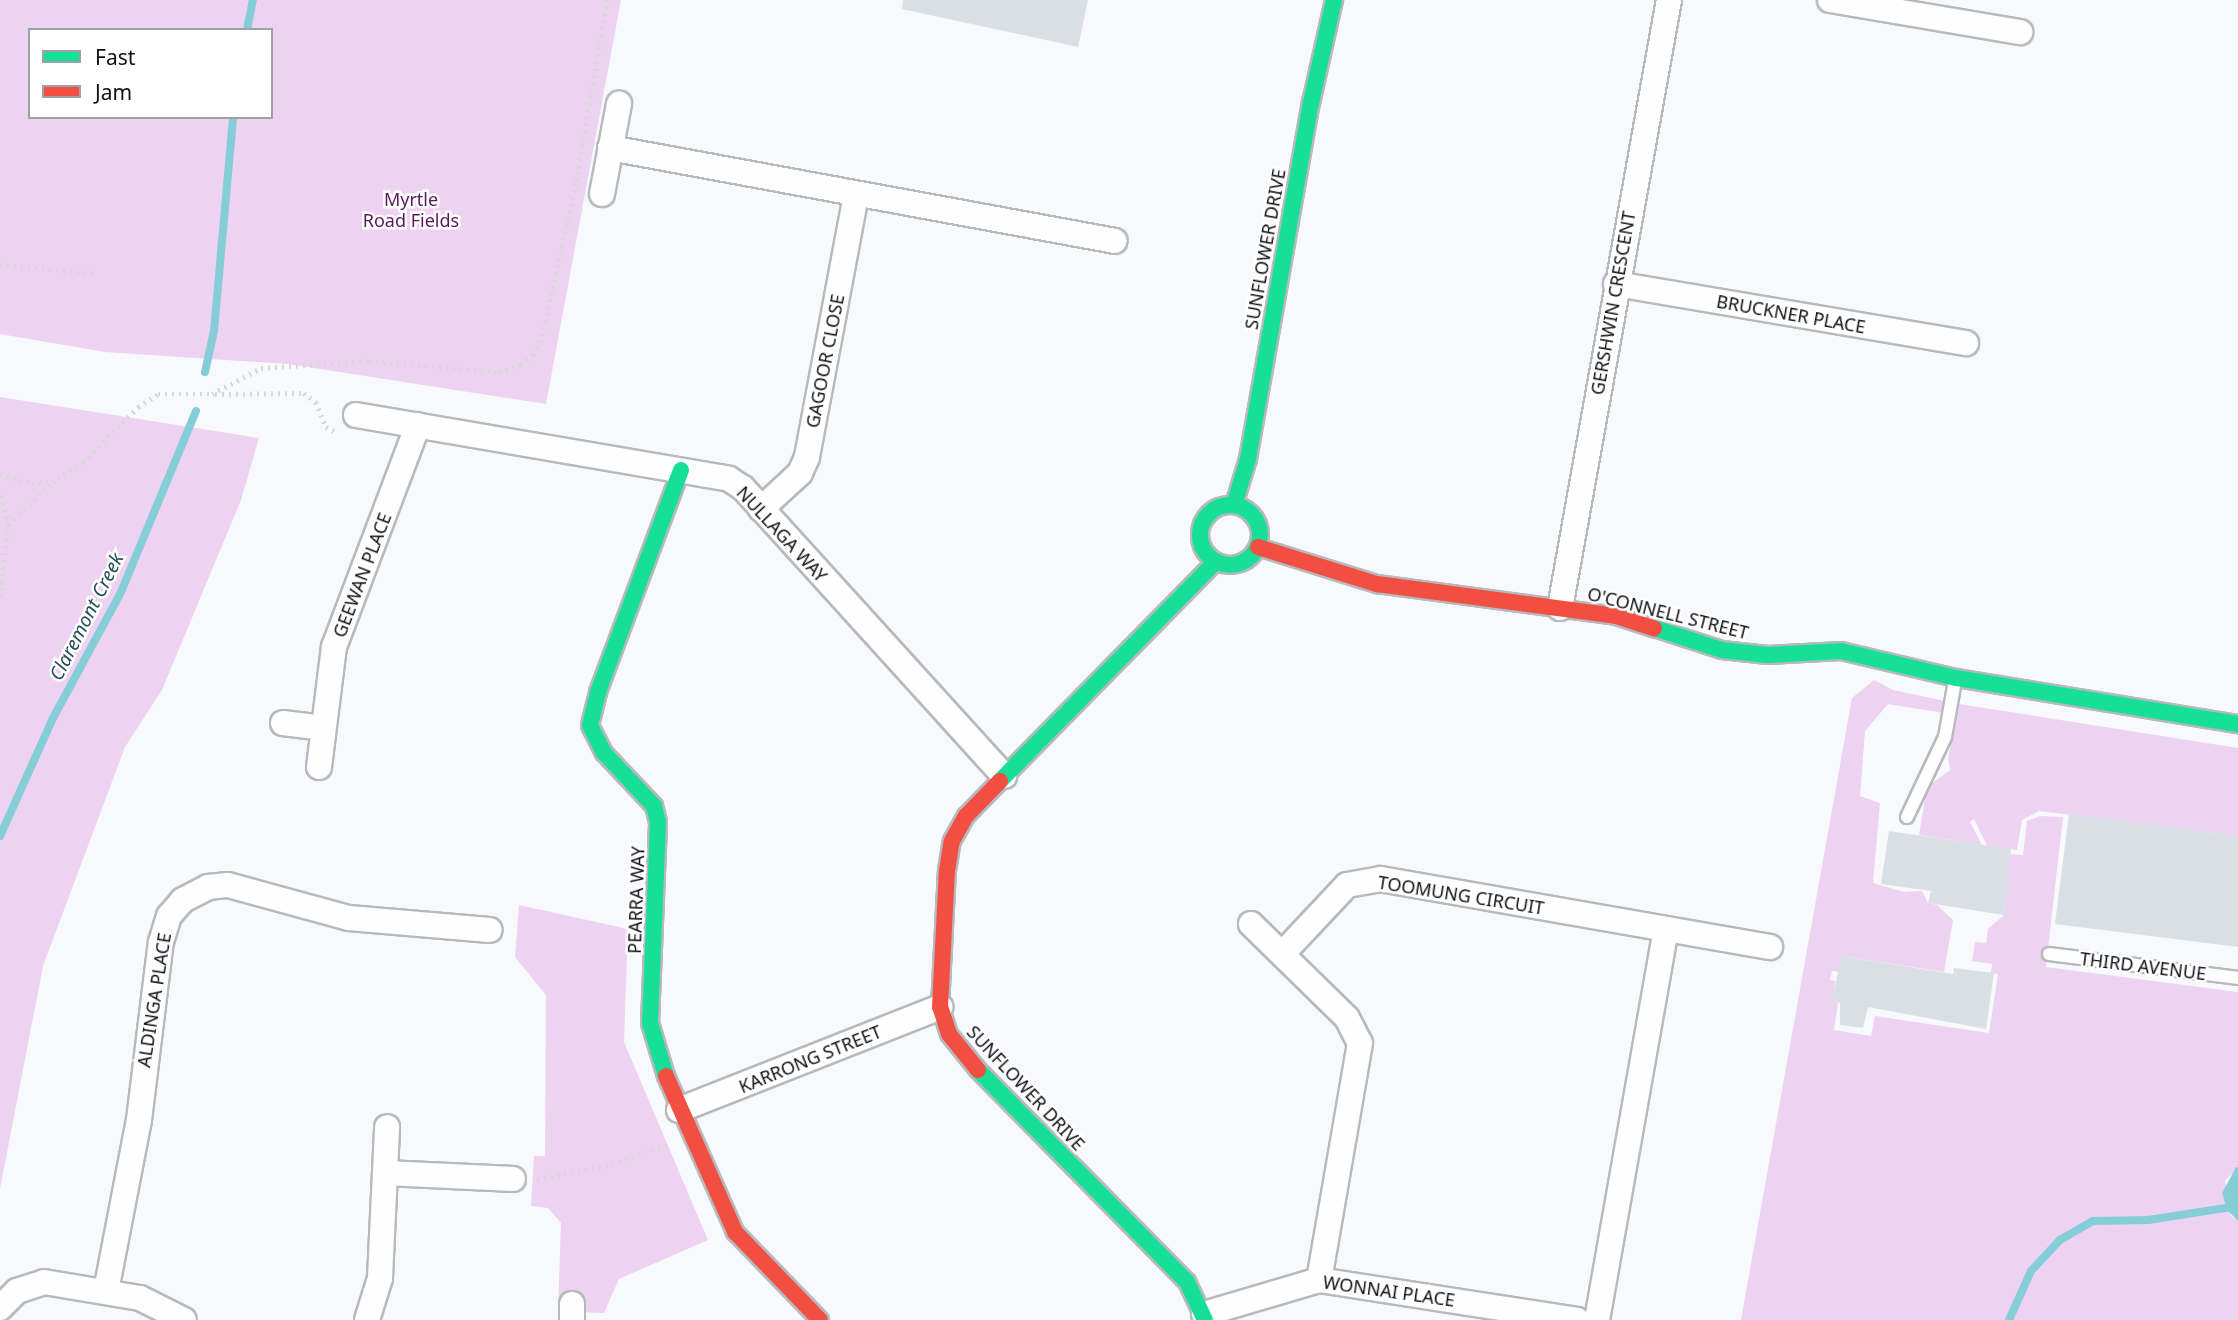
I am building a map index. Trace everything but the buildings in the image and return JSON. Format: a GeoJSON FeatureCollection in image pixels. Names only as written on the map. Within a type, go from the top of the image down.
{"type":"FeatureCollection","features":[{"type":"Feature","properties":{"kind":"street","name":"SUNFLOWER DRIVE"},"geometry":{"type":"LineString","coordinates":[[1234,505],[1248,459],[1311,103],[1334,0]]}},
{"type":"Feature","properties":{"kind":"street","name":"GERSHWIN CRESCENT"},"geometry":{"type":"LineString","coordinates":[[1560,608],[1669,0]]}},
{"type":"Feature","properties":{"kind":"street"},"geometry":{"type":"LineString","coordinates":[[1830,0],[2020,32]]}},
{"type":"Feature","properties":{"kind":"street"},"geometry":{"type":"LineString","coordinates":[[602,194],[619,104]]}},
{"type":"Feature","properties":{"kind":"street"},"geometry":{"type":"LineString","coordinates":[[610,148],[1115,241]]}},
{"type":"Feature","properties":{"kind":"street","name":"GAGOOR CLOSE"},"geometry":{"type":"LineString","coordinates":[[761,509],[800,473],[807,457],[856,195]]}},
{"type":"Feature","properties":{"kind":"street","name":"BRUCKNER PLACE"},"geometry":{"type":"LineString","coordinates":[[1616,284],[1966,343]]}},
{"type":"Feature","properties":{"kind":"street","name":"NULLAGA WAY"},"geometry":{"type":"LineString","coordinates":[[352,425],[418,425],[729,479],[761,509],[1004,776]]}},
{"type":"Feature","properties":{"kind":"street","name":"GEEWAN PLACE"},"geometry":{"type":"LineString","coordinates":[[319,767],[334,647],[418,425]]}},
{"type":"Feature","properties":{"kind":"street","name":"PEARRA WAY"},"geometry":{"type":"LineString","coordinates":[[681,470],[597,692],[590,725],[604,753],[654,806],[658,822],[652,1039],[679,1110],[735,1232],[820,1320]]}},
{"type":"Feature","properties":{"kind":"street"},"geometry":{"type":"LineString","coordinates":[[1234,505],[1257,521],[1258,547],[1244,562],[1215,562],[1202,549],[1202,521],[1216,508],[1234,505]]}},
{"type":"Feature","properties":{"kind":"street","name":"O'CONNELL STREET"},"geometry":{"type":"LineString","coordinates":[[1258,547],[1377,584],[1560,608],[1643,623],[1723,650],[1768,655],[1841,651],[1956,678],[2238,724]]}},
{"type":"Feature","properties":{"kind":"street","name":"SUNFLOWER DRIVE"},"geometry":{"type":"LineString","coordinates":[[1204,1317],[1187,1282],[962,1054],[949,1034],[940,1007],[952,841],[966,816],[1215,562]]}},
{"type":"Feature","properties":{"kind":"street"},"geometry":{"type":"LineString","coordinates":[[283,723],[322,728]]}},
{"type":"Feature","properties":{"kind":"street","name":"TOOMUNG CIRCUIT"},"geometry":{"type":"LineString","coordinates":[[1284,952],[1334,896],[1362,880],[1399,882],[1770,947]]}},
{"type":"Feature","properties":{"kind":"street","name":"ALDINGA PLACE"},"geometry":{"type":"LineString","coordinates":[[106,1291],[139,1120],[161,942],[169,916],[183,900],[208,887],[228,885],[349,918],[489,930]]}},
{"type":"Feature","properties":{"kind":"street"},"geometry":{"type":"LineString","coordinates":[[1251,924],[1284,952],[1347,1018],[1360,1043],[1320,1280]]}},
{"type":"Feature","properties":{"kind":"street"},"geometry":{"type":"LineString","coordinates":[[1597,1320],[1666,929]]}},
{"type":"Feature","properties":{"kind":"street","name":"KARRONG STREET"},"geometry":{"type":"LineString","coordinates":[[679,1110],[940,1007]]}},
{"type":"Feature","properties":{"kind":"street"},"geometry":{"type":"LineString","coordinates":[[366,1320],[380,1278],[387,1127]]}},
{"type":"Feature","properties":{"kind":"street"},"geometry":{"type":"LineString","coordinates":[[386,1173],[513,1179]]}},
{"type":"Feature","properties":{"kind":"street","name":"WONNAI PLACE"},"geometry":{"type":"LineString","coordinates":[[1204,1317],[1320,1280],[1577,1320]]}},
{"type":"Feature","properties":{"kind":"street"},"geometry":{"type":"LineString","coordinates":[[0,1308],[17,1291],[44,1282],[151,1301],[184,1320]]}},
{"type":"Feature","properties":{"kind":"lane"},"geometry":{"type":"LineString","coordinates":[[1908,817],[1945,737],[1956,678]]}},
{"type":"Feature","properties":{"kind":"lane","name":"THIRD AVENUE"},"geometry":{"type":"LineString","coordinates":[[2049,954],[2238,978]]}},
{"type":"Feature","properties":{"kind":"path"},"geometry":{"type":"LineString","coordinates":[[212,394],[261,368],[369,361],[499,372],[522,365],[533,355],[544,329],[576,181],[607,0]]}},
{"type":"Feature","properties":{"kind":"path"},"geometry":{"type":"LineString","coordinates":[[0,265],[94,273]]}},
{"type":"Feature","properties":{"kind":"path"},"geometry":{"type":"LineString","coordinates":[[9,525],[52,482],[83,462],[138,407],[159,394],[304,393],[316,402],[326,427],[352,425]]}},
{"type":"Feature","properties":{"kind":"path"},"geometry":{"type":"LineString","coordinates":[[0,474],[24,481],[52,482]]}},
{"type":"Feature","properties":{"kind":"path"},"geometry":{"type":"LineString","coordinates":[[0,489],[9,525],[0,598]]}},
{"type":"Feature","properties":{"kind":"path"},"geometry":{"type":"LineString","coordinates":[[513,1179],[545,1180],[612,1164],[690,1135]]}},
{"type":"Feature","properties":{"kind":"green space","name":"Myrtle Road Fields"},"geometry":{"type":"Polygon","coordinates":[[[0,0],[621,0],[546,404],[288,364],[105,352],[0,334],[0,0]]]}},
{"type":"Feature","properties":{"kind":"green space"},"geometry":{"type":"Polygon","coordinates":[[[0,397],[259,438],[241,500],[162,690],[125,747],[43,966],[0,1189],[0,397]]]}},
{"type":"Feature","properties":{"kind":"green space"},"geometry":{"type":"Polygon","coordinates":[[[1874,680],[1893,690],[1945,701],[1944,713],[1888,704],[1865,731],[1860,796],[1880,803],[1873,883],[1904,892],[1922,891],[1928,903],[1937,905],[1953,920],[1944,972],[1841,956],[1839,972],[1832,971],[1830,980],[1835,981],[1833,1001],[1838,1003],[1834,1030],[1871,1036],[1875,1016],[1989,1033],[1998,974],[1991,973],[1992,964],[1972,961],[1975,942],[1986,943],[1988,929],[2004,915],[2010,854],[2023,855],[2027,821],[2040,816],[2063,817],[2046,967],[2238,992],[2238,1167],[2225,1181],[2230,1215],[2238,1221],[2238,1320],[1741,1320],[1852,698],[1874,680]]]}},
{"type":"Feature","properties":{"kind":"green space"},"geometry":{"type":"Polygon","coordinates":[[[1959,704],[2238,748],[2238,836],[2039,811],[2022,820],[2017,850],[1987,846],[1974,819],[1970,822],[1982,845],[1919,835],[1927,787],[1950,770],[1948,758],[1959,704]]]}},
{"type":"Feature","properties":{"kind":"green space"},"geometry":{"type":"Polygon","coordinates":[[[519,905],[628,929],[624,1042],[708,1240],[619,1279],[604,1313],[558,1311],[561,1223],[548,1208],[531,1206],[534,1156],[545,1156],[546,995],[515,957],[519,905]]]}},
{"type":"Feature","properties":{"kind":"water"},"geometry":{"type":"Polygon","coordinates":[[[2236,1167],[2238,1221],[2227,1210],[2222,1193],[2236,1167]]]}},
{"type":"Feature","properties":{"kind":"waterway","name":"Claremont Creek"},"geometry":{"type":"LineString","coordinates":[[247,28],[253,0]]}},
{"type":"Feature","properties":{"kind":"waterway","name":"Claremont Creek"},"geometry":{"type":"LineString","coordinates":[[205,372],[214,331],[233,119]]}},
{"type":"Feature","properties":{"kind":"waterway","name":"Claremont Creek"},"geometry":{"type":"LineString","coordinates":[[0,836],[53,718],[121,592],[196,411]]}},
{"type":"Feature","properties":{"kind":"waterway"},"geometry":{"type":"LineString","coordinates":[[2009,1320],[2031,1271],[2060,1240],[2093,1221],[2148,1220],[2238,1206]]}},
{"type":"Feature","properties":{"kind":"traffic: fast"},"geometry":{"type":"LineString","coordinates":[[1234,505],[1248,459],[1311,103],[1334,0]]}},
{"type":"Feature","properties":{"kind":"traffic: fast"},"geometry":{"type":"LineString","coordinates":[[666,1076],[650,1023],[658,822],[654,806],[604,753],[590,725],[598,692],[681,470]]}},
{"type":"Feature","properties":{"kind":"traffic: fast"},"geometry":{"type":"LineString","coordinates":[[1224,505],[1236,505],[1255,518],[1260,535],[1258,547],[1247,560],[1236,565],[1224,565],[1205,552],[1200,541],[1200,529],[1213,510],[1224,505]]}},
{"type":"Feature","properties":{"kind":"traffic: fast"},"geometry":{"type":"LineString","coordinates":[[1000,781],[1215,562]]}},
{"type":"Feature","properties":{"kind":"traffic: fast"},"geometry":{"type":"LineString","coordinates":[[1654,628],[1722,650],[1768,655],[1841,651],[1956,678],[2238,724]]}},
{"type":"Feature","properties":{"kind":"traffic: fast"},"geometry":{"type":"LineString","coordinates":[[978,1070],[1187,1282],[1205,1320]]}},
{"type":"Feature","properties":{"kind":"traffic: jam"},"geometry":{"type":"LineString","coordinates":[[1258,547],[1377,584],[1616,616],[1654,628]]}},
{"type":"Feature","properties":{"kind":"traffic: jam"},"geometry":{"type":"LineString","coordinates":[[978,1070],[949,1034],[940,1007],[947,871],[952,841],[966,816],[1000,781]]}},
{"type":"Feature","properties":{"kind":"traffic: jam"},"geometry":{"type":"LineString","coordinates":[[666,1076],[735,1232],[820,1320]]}}]}
